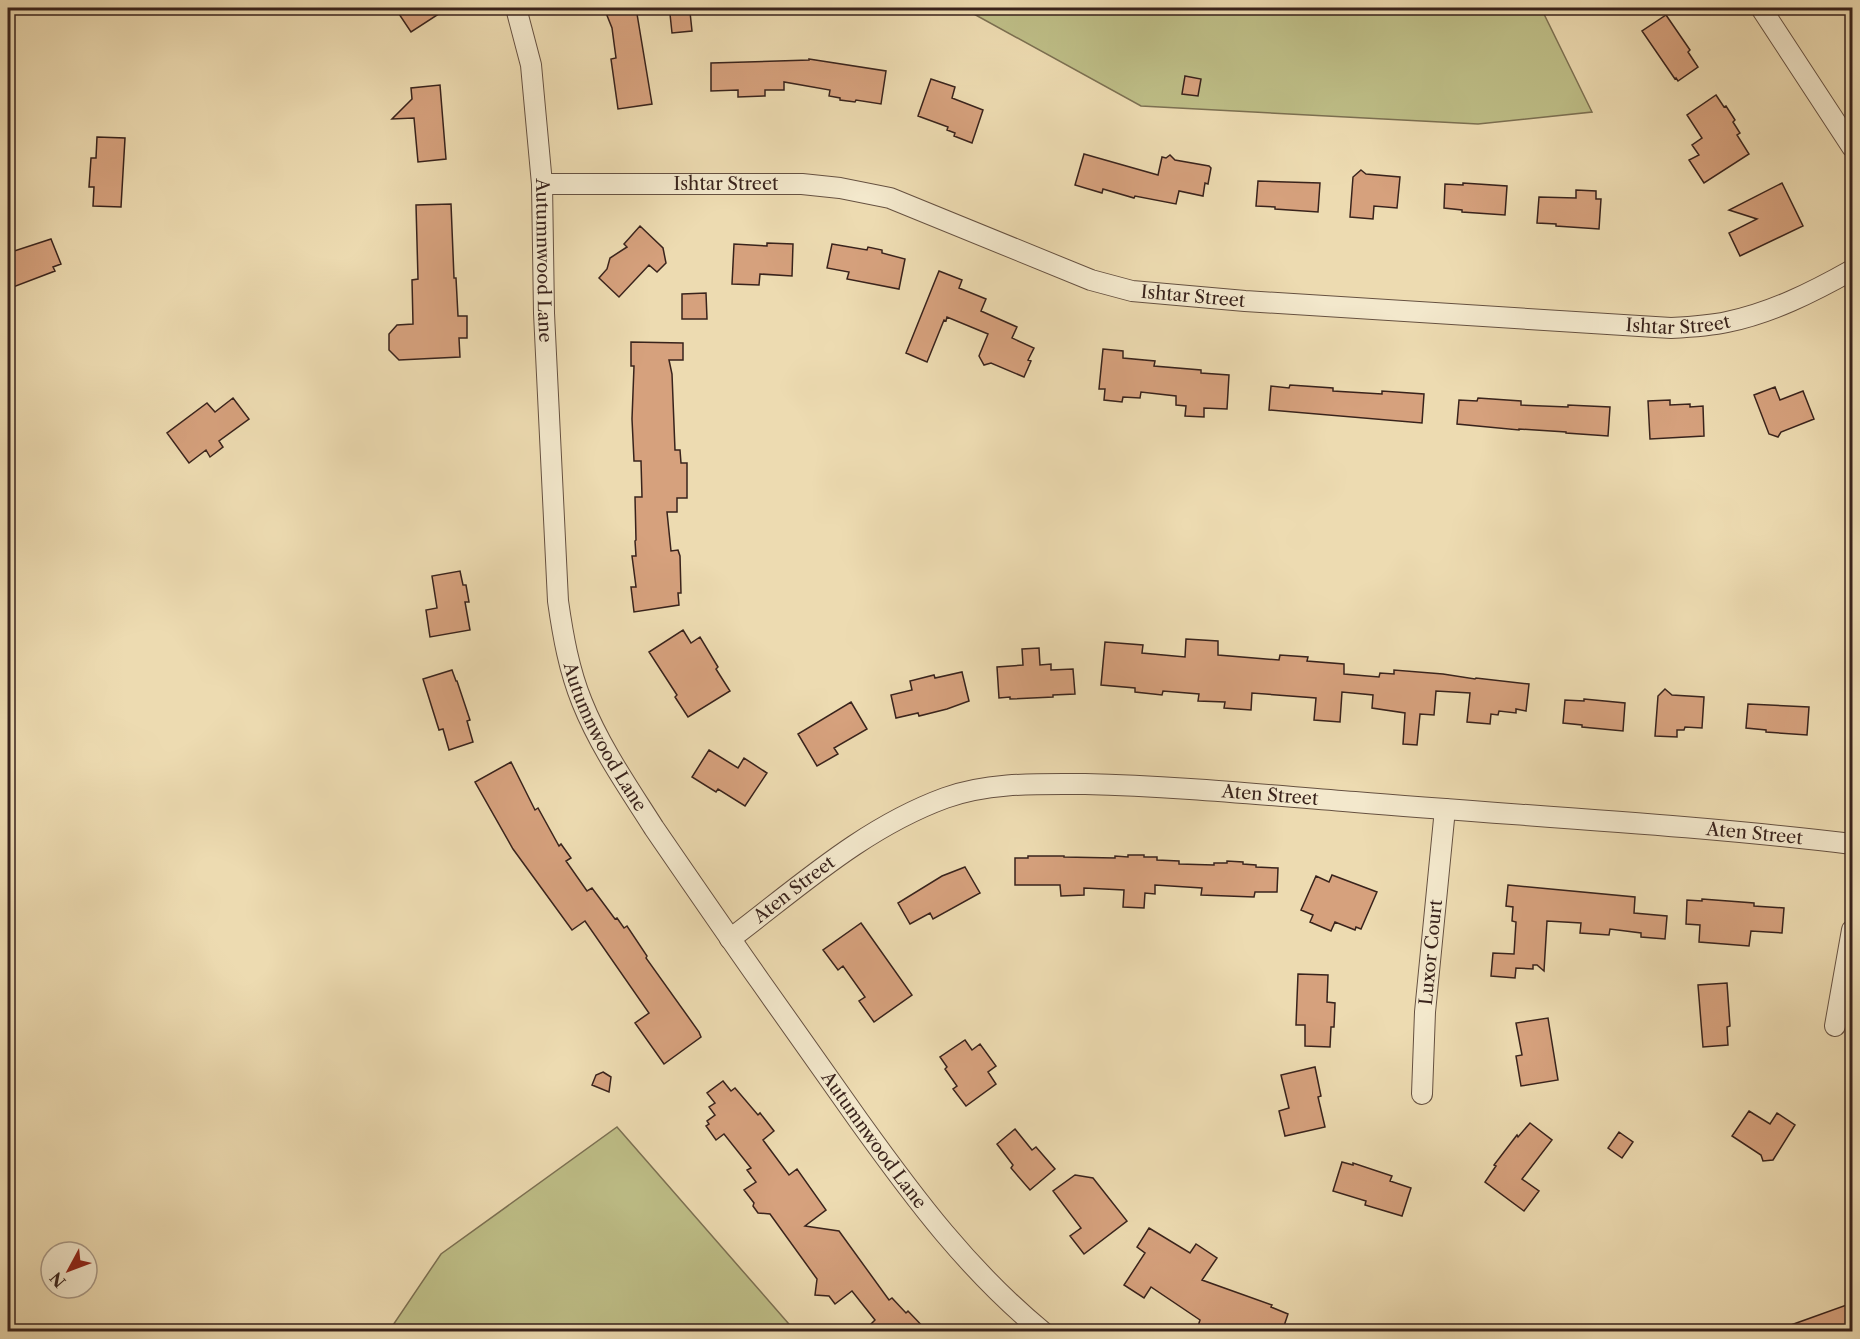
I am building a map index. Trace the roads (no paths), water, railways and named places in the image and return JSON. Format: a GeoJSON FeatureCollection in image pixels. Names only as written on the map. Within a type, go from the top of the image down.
{"type":"FeatureCollection","features":[{"type":"Feature","properties":{"kind":"street","name":"Autumnwood Lane"},"geometry":{"type":"LineString","coordinates":[[516,8],[531,65],[542,184],[544,313],[555,560],[563,635],[573,678],[599,738],[622,778],[730,939],[909,1190],[966,1260],[1043,1332]]}},
{"type":"Feature","properties":{"kind":"street"},"geometry":{"type":"LineString","coordinates":[[1761,8],[1852,147]]}},
{"type":"Feature","properties":{"kind":"street","name":"Ishtar Street"},"geometry":{"type":"LineString","coordinates":[[542,184],[791,184],[840,188],[890,198],[1091,280],[1132,291],[1245,301],[1671,328],[1727,322],[1776,307],[1852,270]]}},
{"type":"Feature","properties":{"kind":"street","name":"Aten Street"},"geometry":{"type":"LineString","coordinates":[[730,939],[841,853],[880,828],[946,798],[971,791],[1006,786],[1047,784],[1200,789],[1768,835],[1852,844]]}},
{"type":"Feature","properties":{"kind":"street","name":"Luxor Court"},"geometry":{"type":"LineString","coordinates":[[1422,1094],[1425,1012],[1445,809]]}},
{"type":"Feature","properties":{"kind":"street"},"geometry":{"type":"LineString","coordinates":[[1835,1026],[1852,930]]}}]}
